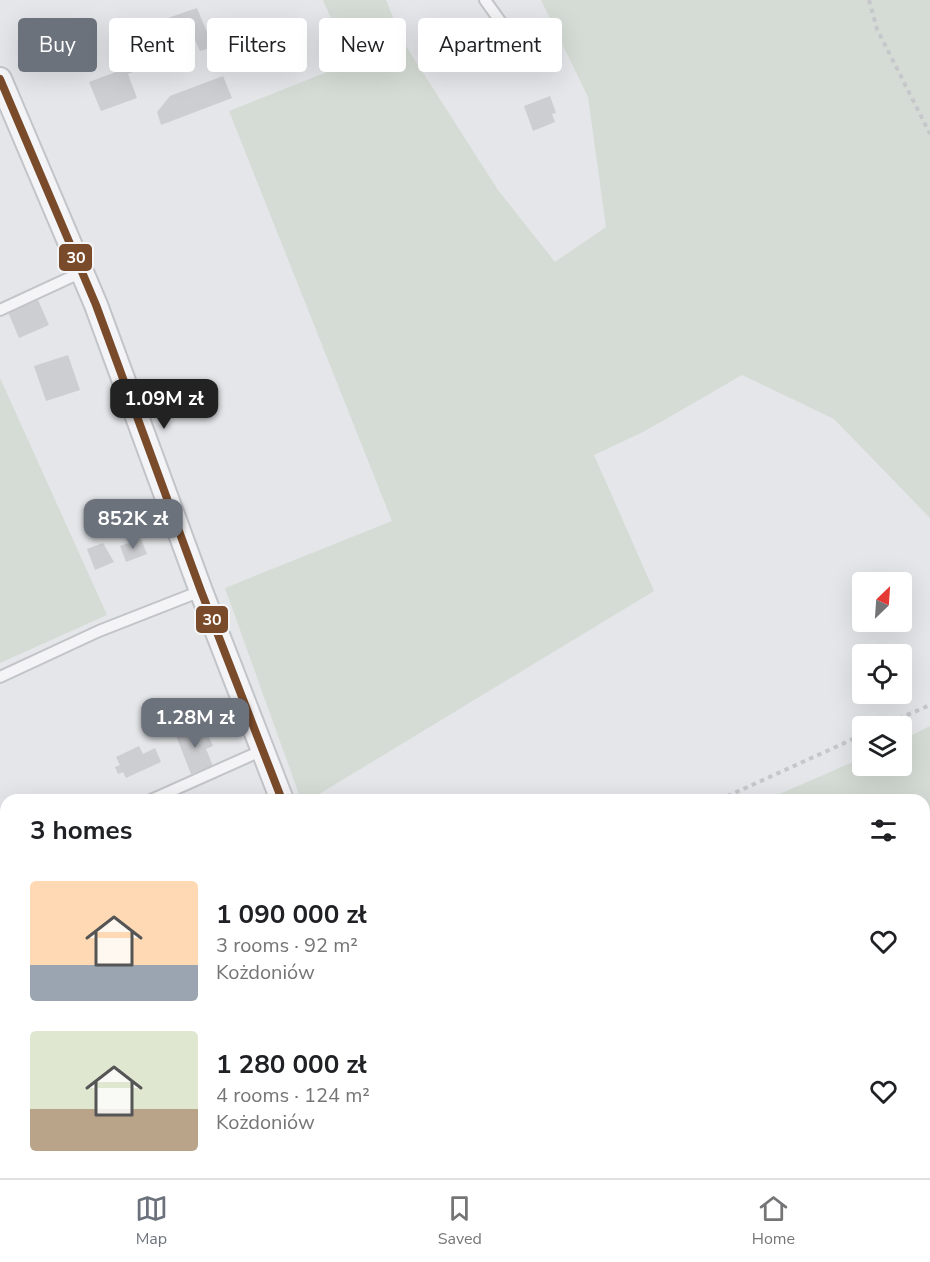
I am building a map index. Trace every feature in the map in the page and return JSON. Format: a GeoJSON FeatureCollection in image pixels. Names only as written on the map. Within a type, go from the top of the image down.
{"type":"FeatureCollection","features":[{"type":"Feature","properties":{"kind":"street"},"geometry":{"type":"LineString","coordinates":[[0,79],[82,272],[280,794]]}},
{"type":"Feature","properties":{"kind":"lane"},"geometry":{"type":"LineString","coordinates":[[485,0],[498,18]]}},
{"type":"Feature","properties":{"kind":"lane"},"geometry":{"type":"LineString","coordinates":[[0,310],[82,272]]}},
{"type":"Feature","properties":{"kind":"lane"},"geometry":{"type":"LineString","coordinates":[[0,677],[99,631],[201,591]]}},
{"type":"Feature","properties":{"kind":"lane"},"geometry":{"type":"LineString","coordinates":[[164,794],[263,750]]}},
{"type":"Feature","properties":{"kind":"path"},"geometry":{"type":"LineString","coordinates":[[869,0],[877,29],[930,134]]}},
{"type":"Feature","properties":{"kind":"path"},"geometry":{"type":"LineString","coordinates":[[905,716],[930,705]]}},
{"type":"Feature","properties":{"kind":"path"},"geometry":{"type":"LineString","coordinates":[[732,794],[852,740]]}},
{"type":"Feature","properties":{"kind":"shaded area"},"geometry":{"type":"Polygon","coordinates":[[[323,0],[386,0],[393,18],[331,18],[323,0]]]}},
{"type":"Feature","properties":{"kind":"shaded area"},"geometry":{"type":"Polygon","coordinates":[[[541,0],[930,0],[930,518],[834,419],[742,375],[645,431],[594,455],[654,591],[319,794],[299,794],[225,588],[392,521],[229,111],[327,72],[406,72],[406,46],[418,65],[418,72],[422,72],[498,190],[555,262],[606,227],[588,97],[562,43],[562,18],[550,18],[541,0]]]}},
{"type":"Feature","properties":{"kind":"shaded area"},"geometry":{"type":"Polygon","coordinates":[[[0,378],[107,615],[0,663],[0,378]]]}},
{"type":"Feature","properties":{"kind":"shaded area"},"geometry":{"type":"Polygon","coordinates":[[[930,726],[930,794],[779,794],[852,762],[852,776],[912,776],[912,735],[930,726]]]}},
{"type":"Feature","properties":{"kind":"building"},"geometry":{"type":"Polygon","coordinates":[[[197,8],[207,32],[207,49],[200,51],[195,40],[195,18],[168,18],[197,8]]]}},
{"type":"Feature","properties":{"kind":"building"},"geometry":{"type":"Polygon","coordinates":[[[115,72],[133,72],[128,74],[137,98],[101,111],[89,82],[115,72]]]}},
{"type":"Feature","properties":{"kind":"building"},"geometry":{"type":"Polygon","coordinates":[[[223,76],[232,98],[161,125],[157,112],[170,96],[223,76]]]}},
{"type":"Feature","properties":{"kind":"building"},"geometry":{"type":"Polygon","coordinates":[[[550,96],[556,113],[552,114],[555,122],[533,131],[524,106],[550,96]]]}},
{"type":"Feature","properties":{"kind":"building"},"geometry":{"type":"Polygon","coordinates":[[[38,300],[49,325],[19,338],[8,312],[38,300]]]}},
{"type":"Feature","properties":{"kind":"building"},"geometry":{"type":"Polygon","coordinates":[[[68,355],[80,390],[46,401],[34,366],[68,355]]]}},
{"type":"Feature","properties":{"kind":"building"},"geometry":{"type":"Polygon","coordinates":[[[119,503],[124,516],[118,518],[121,531],[97,538],[88,512],[119,503]]]}},
{"type":"Feature","properties":{"kind":"building"},"geometry":{"type":"Polygon","coordinates":[[[141,539],[147,554],[126,562],[120,546],[141,539]]]}},
{"type":"Feature","properties":{"kind":"building"},"geometry":{"type":"Polygon","coordinates":[[[103,543],[114,562],[95,570],[87,549],[103,543]]]}},
{"type":"Feature","properties":{"kind":"building"},"geometry":{"type":"Polygon","coordinates":[[[196,725],[201,737],[208,735],[213,746],[206,749],[213,766],[191,774],[175,733],[196,725]]]}},
{"type":"Feature","properties":{"kind":"building"},"geometry":{"type":"Polygon","coordinates":[[[139,746],[143,754],[155,748],[161,762],[126,778],[123,772],[118,774],[115,767],[120,765],[116,757],[139,746]]]}},
{"type":"Feature","properties":{"kind":"transit line","name":"30"},"geometry":{"type":"LineString","coordinates":[[0,79],[96,305],[201,591],[280,794]]}}]}
